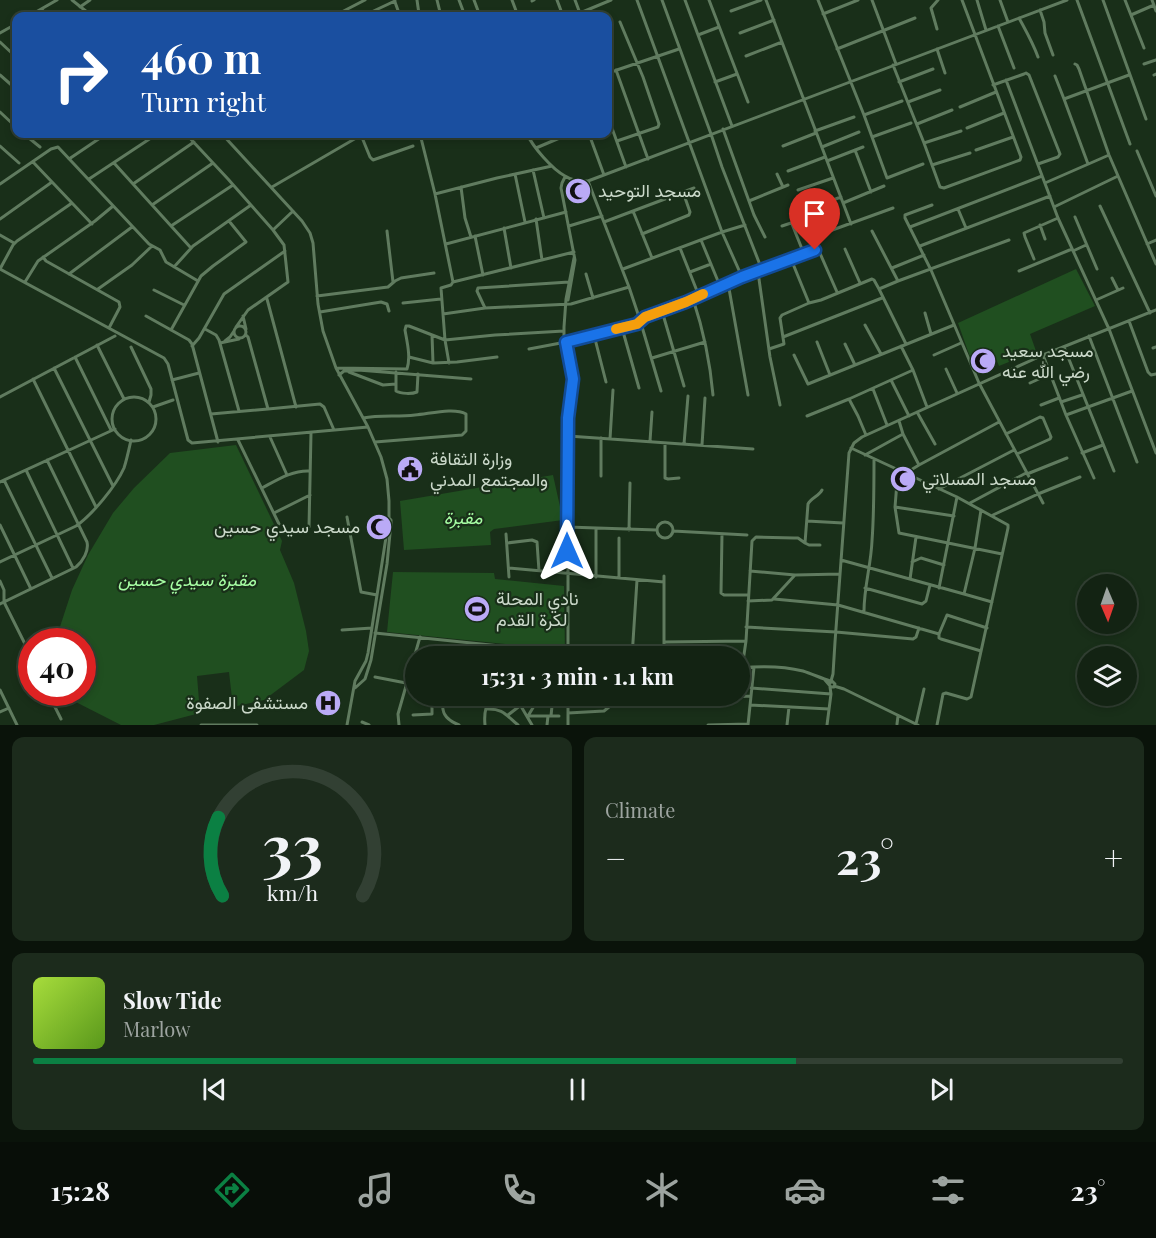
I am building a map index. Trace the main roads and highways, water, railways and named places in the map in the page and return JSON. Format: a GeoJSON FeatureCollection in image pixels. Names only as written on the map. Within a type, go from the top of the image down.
{"type":"FeatureCollection","features":[{"type":"Feature","properties":{"kind":"place","name":"مسجد التوحيد"},"geometry":{"type":"Point","coordinates":[578,191]}},
{"type":"Feature","properties":{"kind":"place","name":"مسجد سعيد رضي الله عنه"},"geometry":{"type":"Point","coordinates":[983,361]}},
{"type":"Feature","properties":{"kind":"place","name":"وزارة الثقافة والمجتمع المدني"},"geometry":{"type":"Point","coordinates":[410,469]}},
{"type":"Feature","properties":{"kind":"place","name":"مسجد المسلاتي"},"geometry":{"type":"Point","coordinates":[903,479]}},
{"type":"Feature","properties":{"kind":"place","name":"مسجد سيدي حسين"},"geometry":{"type":"Point","coordinates":[379,527]}},
{"type":"Feature","properties":{"kind":"place","name":"نادي المحلة لكرة القدم"},"geometry":{"type":"Point","coordinates":[477,609]}},
{"type":"Feature","properties":{"kind":"place","name":"مستشفى الصفوة"},"geometry":{"type":"Point","coordinates":[328,703]}},
{"type":"Feature","properties":{"kind":"park label","name":"مقبرة"},"geometry":{"type":"Point","coordinates":[463,518]}},
{"type":"Feature","properties":{"kind":"park label","name":"مقبرة سيدي حسين"},"geometry":{"type":"Point","coordinates":[187,580]}}]}
